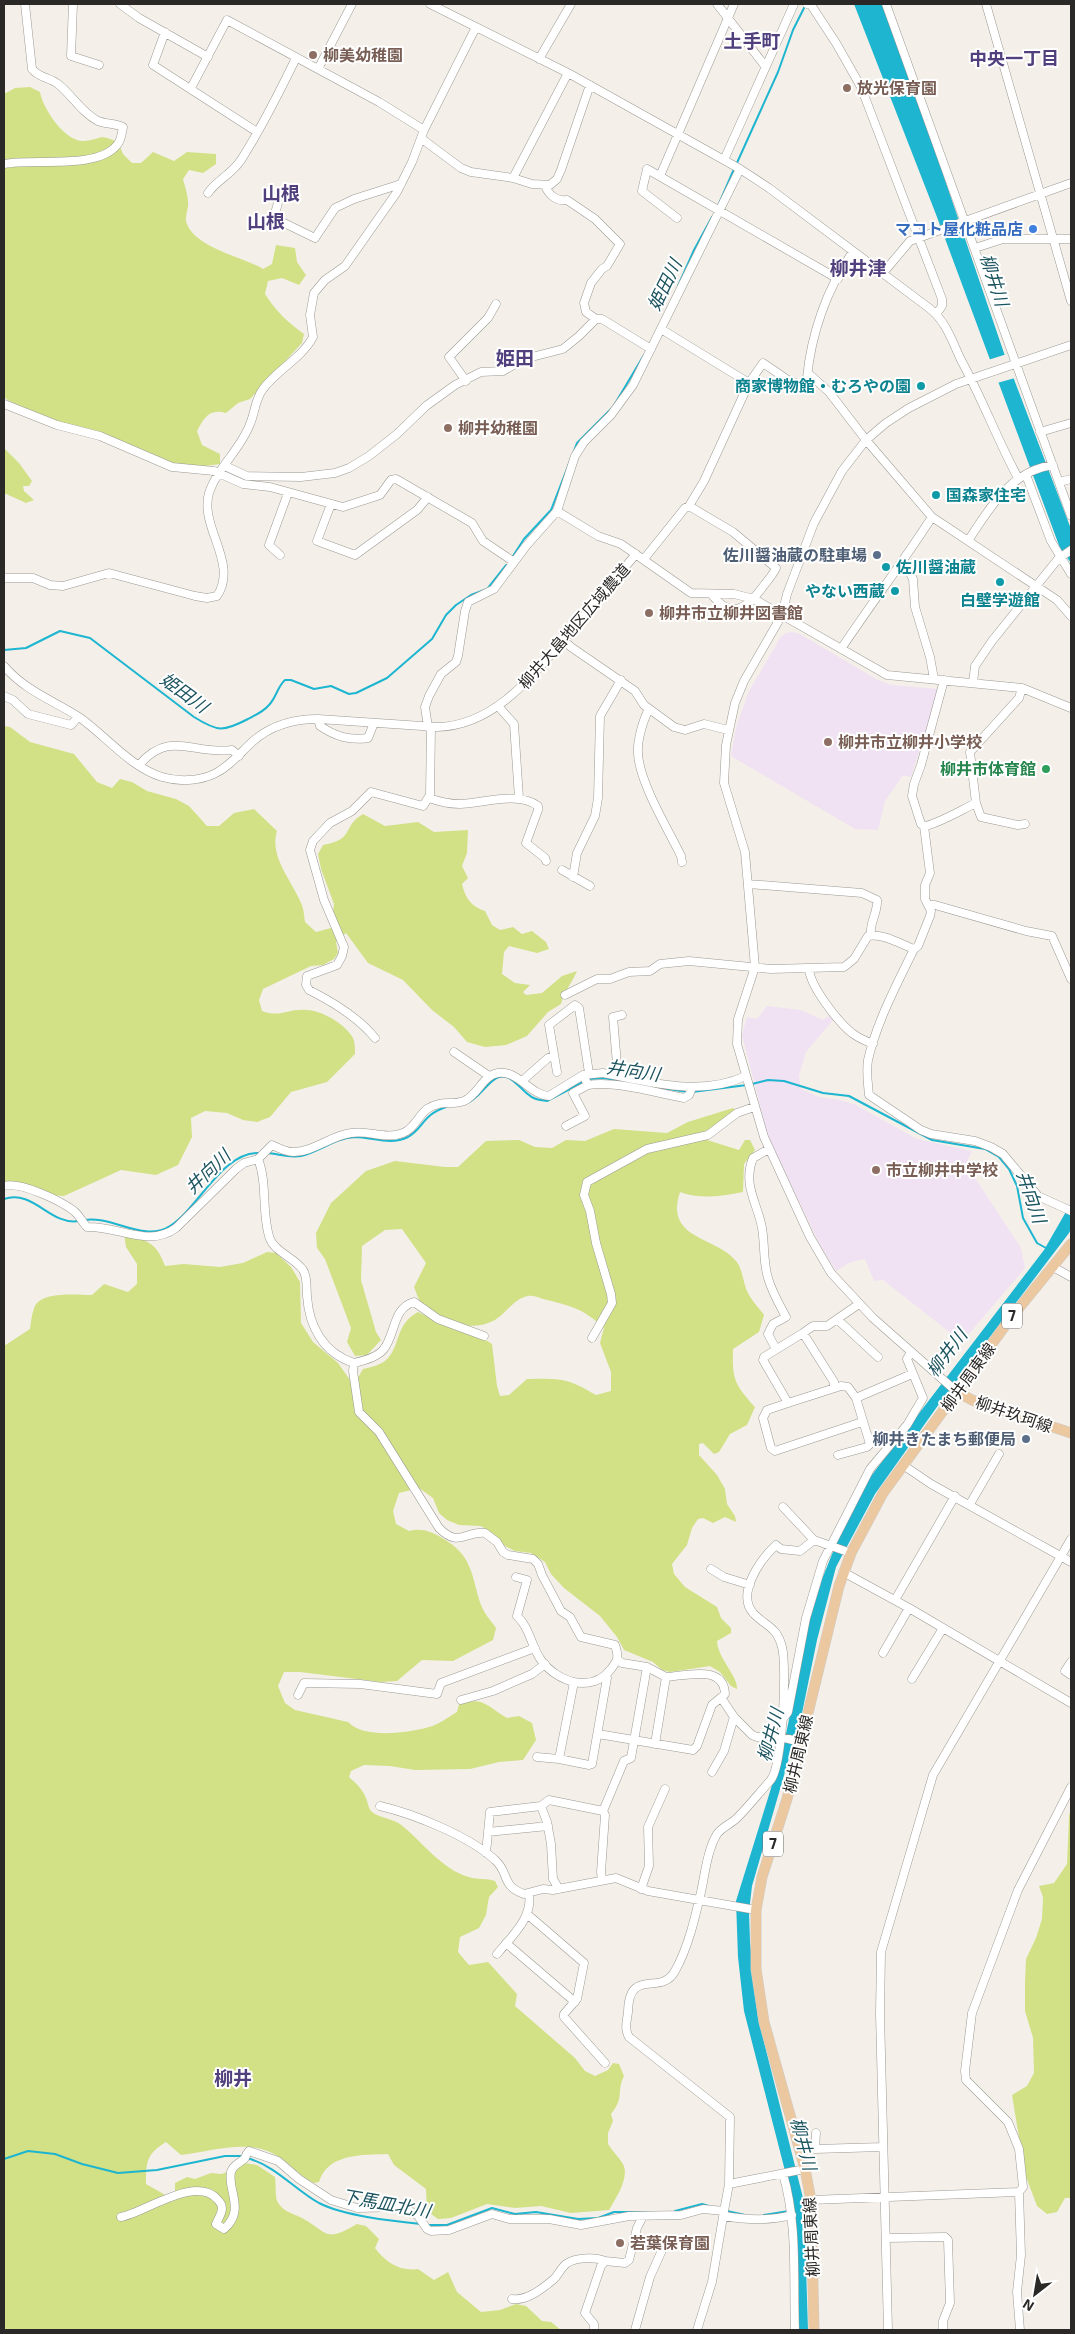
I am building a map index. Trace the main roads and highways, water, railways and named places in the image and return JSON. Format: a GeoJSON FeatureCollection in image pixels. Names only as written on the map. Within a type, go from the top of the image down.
{"type":"FeatureCollection","features":[{"type":"Feature","properties":{"kind":"main road","name":"柳井周東線"},"geometry":{"type":"LineString","coordinates":[[814,2330],[811,2200],[764,2022],[756,1969],[754,1910],[762,1877],[787,1799],[799,1741],[828,1624],[849,1552],[883,1493],[954,1390],[1071,1244]]}},
{"type":"Feature","properties":{"kind":"main road","name":"柳井玖珂線"},"geometry":{"type":"LineString","coordinates":[[954,1390],[972,1400],[1071,1433]]}},
{"type":"Feature","properties":{"kind":"water"},"geometry":{"type":"Polygon","coordinates":[[[854,4],[885,4],[1004,353],[1071,529],[1071,563],[1060,548],[937,217],[854,4]]]}},
{"type":"Feature","properties":{"kind":"water"},"geometry":{"type":"Polygon","coordinates":[[[1071,1203],[1071,1229],[1069,1233],[939,1404],[875,1494],[836,1567],[817,1640],[802,1713],[752,1886],[749,1912],[750,1942],[758,2018],[804,2202],[808,2330],[798,2330],[794,2206],[744,2011],[738,1957],[736,1901],[782,1753],[810,1619],[822,1579],[837,1542],[868,1480],[1044,1250],[1071,1203]]]}},
{"type":"Feature","properties":{"kind":"waterway","name":"姫田川"},"geometry":{"type":"LineString","coordinates":[[736,165],[778,72],[793,30],[805,6]]}},
{"type":"Feature","properties":{"kind":"waterway","name":"姫田川"},"geometry":{"type":"LineString","coordinates":[[718,206],[734,169]]}},
{"type":"Feature","properties":{"kind":"waterway","name":"姫田川"},"geometry":{"type":"LineString","coordinates":[[678,286],[694,250],[712,217]]}},
{"type":"Feature","properties":{"kind":"waterway","name":"姫田川"},"geometry":{"type":"LineString","coordinates":[[513,556],[524,539],[551,510],[577,443],[613,407],[644,355]]}},
{"type":"Feature","properties":{"kind":"waterway","name":"姫田川"},"geometry":{"type":"LineString","coordinates":[[4,650],[26,648],[60,631],[90,638],[194,717],[215,728],[221,729],[239,723],[264,710],[271,703],[285,680],[291,680],[314,689],[331,686],[349,694],[356,693],[387,678],[432,639],[446,615],[456,605],[471,595],[487,589],[506,565]]}},
{"type":"Feature","properties":{"kind":"waterway","name":"井向川"},"geometry":{"type":"LineString","coordinates":[[465,1104],[475,1099],[491,1082],[499,1077],[512,1080],[533,1098],[547,1101],[585,1081]]}},
{"type":"Feature","properties":{"kind":"waterway","name":"井向川"},"geometry":{"type":"LineString","coordinates":[[589,1079],[603,1078],[636,1083]]}},
{"type":"Feature","properties":{"kind":"waterway","name":"井向川"},"geometry":{"type":"LineString","coordinates":[[752,1084],[768,1080],[784,1081],[823,1093],[849,1096],[932,1140],[985,1149],[999,1157],[1009,1169],[1017,1186],[1023,1218],[1037,1243],[1046,1248]]}},
{"type":"Feature","properties":{"kind":"waterway","name":"井向川"},"geometry":{"type":"LineString","coordinates":[[692,1092],[747,1085]]}},
{"type":"Feature","properties":{"kind":"waterway","name":"井向川"},"geometry":{"type":"LineString","coordinates":[[655,1087],[688,1092]]}},
{"type":"Feature","properties":{"kind":"waterway","name":"井向川"},"geometry":{"type":"LineString","coordinates":[[267,1153],[301,1156],[341,1140],[355,1137],[388,1141],[401,1140],[417,1130],[432,1114],[446,1107]]}},
{"type":"Feature","properties":{"kind":"waterway","name":"井向川"},"geometry":{"type":"LineString","coordinates":[[84,1220],[106,1221],[150,1232],[160,1230],[181,1218],[222,1170],[246,1155],[260,1153]]}},
{"type":"Feature","properties":{"kind":"waterway","name":"井向川"},"geometry":{"type":"LineString","coordinates":[[4,1199],[15,1197],[24,1199],[59,1218],[79,1221]]}},
{"type":"Feature","properties":{"kind":"waterway","name":"下馬皿北川"},"geometry":{"type":"LineString","coordinates":[[4,2159],[28,2151],[55,2154],[82,2164],[118,2173],[157,2170],[225,2156],[243,2156]]}},
{"type":"Feature","properties":{"kind":"waterway","name":"下馬皿北川"},"geometry":{"type":"LineString","coordinates":[[247,2158],[267,2166],[310,2197],[329,2208],[368,2217],[421,2224]]}},
{"type":"Feature","properties":{"kind":"waterway","name":"下馬皿北川"},"geometry":{"type":"LineString","coordinates":[[675,2211],[702,2204],[709,2206]]}},
{"type":"Feature","properties":{"kind":"waterway","name":"下馬皿北川"},"geometry":{"type":"LineString","coordinates":[[428,2225],[447,2225],[492,2208],[515,2214],[536,2212],[578,2219],[598,2218],[614,2212],[653,2212]]}},
{"type":"Feature","properties":{"kind":"waterway","name":"下馬皿北川"},"geometry":{"type":"LineString","coordinates":[[727,2211],[745,2215]]}},
{"type":"Feature","properties":{"kind":"waterway","name":"下馬皿北川"},"geometry":{"type":"LineString","coordinates":[[764,2215],[789,2211]]}},
{"type":"Feature","properties":{"kind":"place","name":"柳美幼稚園"},"geometry":{"type":"Point","coordinates":[313,55]}},
{"type":"Feature","properties":{"kind":"place","name":"放光保育園"},"geometry":{"type":"Point","coordinates":[847,88]}},
{"type":"Feature","properties":{"kind":"place","name":"マコト屋化粧品店"},"geometry":{"type":"Point","coordinates":[1033,229]}},
{"type":"Feature","properties":{"kind":"place","name":"商家博物館・むろやの園"},"geometry":{"type":"Point","coordinates":[921,386]}},
{"type":"Feature","properties":{"kind":"place","name":"柳井幼稚園"},"geometry":{"type":"Point","coordinates":[448,428]}},
{"type":"Feature","properties":{"kind":"place","name":"国森家住宅"},"geometry":{"type":"Point","coordinates":[936,495]}},
{"type":"Feature","properties":{"kind":"place","name":"佐川醤油蔵の駐車場"},"geometry":{"type":"Point","coordinates":[877,555]}},
{"type":"Feature","properties":{"kind":"place","name":"佐川醤油蔵"},"geometry":{"type":"Point","coordinates":[886,567]}},
{"type":"Feature","properties":{"kind":"place","name":"白壁学遊館"},"geometry":{"type":"Point","coordinates":[1000,582]}},
{"type":"Feature","properties":{"kind":"place","name":"やない西蔵"},"geometry":{"type":"Point","coordinates":[895,591]}},
{"type":"Feature","properties":{"kind":"place","name":"柳井市立柳井図書館"},"geometry":{"type":"Point","coordinates":[649,613]}},
{"type":"Feature","properties":{"kind":"place","name":"柳井市立柳井小学校"},"geometry":{"type":"Point","coordinates":[828,742]}},
{"type":"Feature","properties":{"kind":"place","name":"柳井市体育館"},"geometry":{"type":"Point","coordinates":[1046,769]}},
{"type":"Feature","properties":{"kind":"place","name":"市立柳井中学校"},"geometry":{"type":"Point","coordinates":[876,1170]}},
{"type":"Feature","properties":{"kind":"place","name":"柳井きたまち郵便局"},"geometry":{"type":"Point","coordinates":[1026,1439]}},
{"type":"Feature","properties":{"kind":"place","name":"若葉保育園"},"geometry":{"type":"Point","coordinates":[620,2243]}},
{"type":"Feature","properties":{"kind":"district","name":"土手町"},"geometry":{"type":"Point","coordinates":[752,41]}},
{"type":"Feature","properties":{"kind":"district","name":"中央一丁目"},"geometry":{"type":"Point","coordinates":[1014,59]}},
{"type":"Feature","properties":{"kind":"district","name":"山根"},"geometry":{"type":"Point","coordinates":[281,193]}},
{"type":"Feature","properties":{"kind":"district","name":"山根"},"geometry":{"type":"Point","coordinates":[266,221]}},
{"type":"Feature","properties":{"kind":"district","name":"柳井津"},"geometry":{"type":"Point","coordinates":[858,268]}},
{"type":"Feature","properties":{"kind":"district","name":"姫田"},"geometry":{"type":"Point","coordinates":[515,358]}},
{"type":"Feature","properties":{"kind":"district","name":"柳井"},"geometry":{"type":"Point","coordinates":[233,2078]}},
{"type":"Feature","properties":{"kind":"water label","name":"柳井川"},"geometry":{"type":"Point","coordinates":[994,280]}},
{"type":"Feature","properties":{"kind":"water label","name":"柳井川"},"geometry":{"type":"Point","coordinates":[947,1353]}},
{"type":"Feature","properties":{"kind":"water label","name":"柳井川"},"geometry":{"type":"Point","coordinates":[771,1735]}},
{"type":"Feature","properties":{"kind":"water label","name":"柳井川"},"geometry":{"type":"Point","coordinates":[803,2144]}}]}
